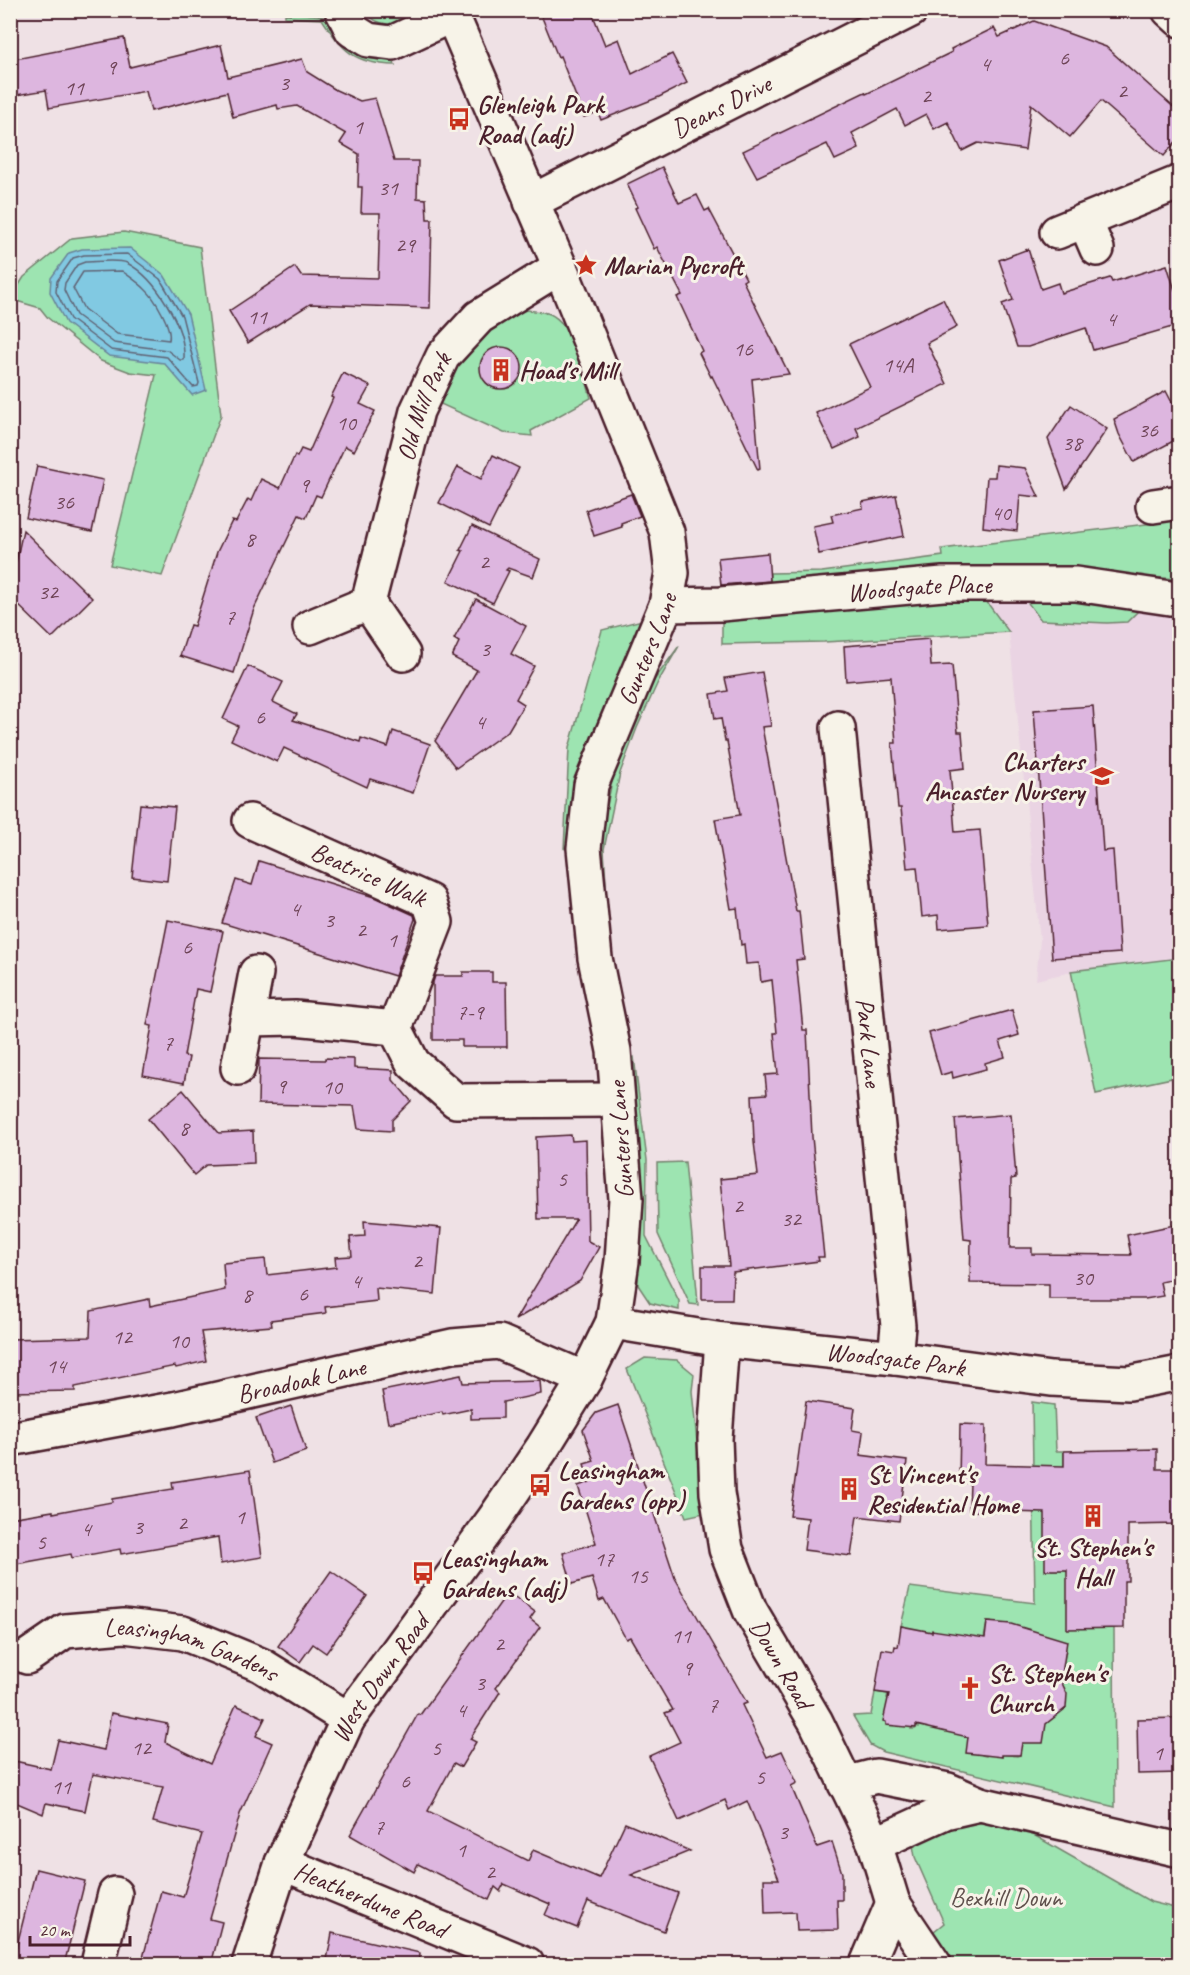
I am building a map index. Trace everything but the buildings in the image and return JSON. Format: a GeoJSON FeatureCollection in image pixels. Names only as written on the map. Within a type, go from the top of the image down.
{"type":"FeatureCollection","features":[{"type":"Feature","properties":{"kind":"street"},"geometry":{"type":"LineString","coordinates":[[342,10],[352,30],[368,40],[392,43],[451,13]]}},
{"type":"Feature","properties":{"kind":"street","name":"Deans Drive"},"geometry":{"type":"LineString","coordinates":[[531,202],[911,10]]}},
{"type":"Feature","properties":{"kind":"street"},"geometry":{"type":"LineString","coordinates":[[1169,10],[1179,20]]}},
{"type":"Feature","properties":{"kind":"street","name":"Gunters Lane"},"geometry":{"type":"LineString","coordinates":[[451,13],[560,267],[667,532],[672,573],[666,605],[591,785],[584,848],[595,958],[614,1051],[626,1199],[622,1261],[613,1322]]}},
{"type":"Feature","properties":{"kind":"street"},"geometry":{"type":"LineString","coordinates":[[1080,234],[1179,182]]}},
{"type":"Feature","properties":{"kind":"street","name":"Old Mill Park"},"geometry":{"type":"LineString","coordinates":[[368,603],[417,411],[443,356],[479,317],[560,267]]}},
{"type":"Feature","properties":{"kind":"street","name":"Woodsgate Place"},"geometry":{"type":"LineString","coordinates":[[666,605],[721,604],[943,584],[1076,584],[1170,598]]}},
{"type":"Feature","properties":{"kind":"street"},"geometry":{"type":"LineString","coordinates":[[310,627],[368,603],[403,654]]}},
{"type":"Feature","properties":{"kind":"street","name":"Park Lane"},"geometry":{"type":"LineString","coordinates":[[838,728],[898,1326],[895,1358]]}},
{"type":"Feature","properties":{"kind":"street","name":"Beatrice Walk"},"geometry":{"type":"LineString","coordinates":[[250,821],[429,901],[436,922],[395,1028]]}},
{"type":"Feature","properties":{"kind":"street"},"geometry":{"type":"LineString","coordinates":[[238,1068],[256,973]]}},
{"type":"Feature","properties":{"kind":"street"},"geometry":{"type":"LineString","coordinates":[[248,1018],[296,1018],[395,1028],[413,1063],[456,1101],[617,1100]]}},
{"type":"Feature","properties":{"kind":"street","name":"Woodsgate Park"},"geometry":{"type":"LineString","coordinates":[[613,1322],[722,1340],[895,1358],[1051,1378],[1129,1383],[1179,1373]]}},
{"type":"Feature","properties":{"kind":"street","name":"West Down Road"},"geometry":{"type":"LineString","coordinates":[[249,1965],[282,1863],[348,1719],[543,1447],[585,1379],[613,1322]]}},
{"type":"Feature","properties":{"kind":"street","name":"Down Road"},"geometry":{"type":"LineString","coordinates":[[722,1340],[715,1439],[717,1493],[726,1549],[750,1610],[816,1722],[875,1845],[893,1903],[934,1965]]}},
{"type":"Feature","properties":{"kind":"street","name":"Broadoak Lane"},"geometry":{"type":"LineString","coordinates":[[10,1440],[173,1409],[452,1346],[499,1342],[585,1379]]}},
{"type":"Feature","properties":{"kind":"street","name":"Leasingham Gardens"},"geometry":{"type":"LineString","coordinates":[[27,1657],[65,1630],[124,1626],[183,1633],[261,1665],[348,1719]]}},
{"type":"Feature","properties":{"kind":"street"},"geometry":{"type":"LineString","coordinates":[[845,1784],[876,1776],[948,1790],[980,1804],[1179,1850]]}},
{"type":"Feature","properties":{"kind":"street"},"geometry":{"type":"LineString","coordinates":[[875,1845],[945,1812],[980,1804]]}},
{"type":"Feature","properties":{"kind":"street","name":"Heatherdune Road"},"geometry":{"type":"LineString","coordinates":[[282,1863],[527,1965]]}},
{"type":"Feature","properties":{"kind":"street"},"geometry":{"type":"LineString","coordinates":[[98,1965],[115,1894]]}},
{"type":"Feature","properties":{"kind":"street"},"geometry":{"type":"LineString","coordinates":[[867,1965],[893,1903]]}},
{"type":"Feature","properties":{"kind":"shaded area","name":"Charters Ancaster Nursery"},"geometry":{"type":"Polygon","coordinates":[[[1179,520],[1179,1112],[1172,1078],[1096,1094],[1071,972],[1036,980],[1040,940],[1009,632],[824,642],[722,644],[722,618],[770,583],[770,573],[822,572],[943,556],[942,549],[1179,520]]]}},
{"type":"Feature","properties":{"kind":"green space"},"geometry":{"type":"Polygon","coordinates":[[[365,11],[412,11],[401,21],[388,24],[376,21],[365,11]]]}},
{"type":"Feature","properties":{"kind":"green space"},"geometry":{"type":"Polygon","coordinates":[[[285,14],[323,17],[343,42],[355,52],[377,60],[394,61],[395,65],[369,62],[351,54],[336,40],[322,19],[285,17],[285,14]]]}},
{"type":"Feature","properties":{"kind":"green space"},"geometry":{"type":"Polygon","coordinates":[[[124,232],[200,247],[221,415],[162,576],[110,565],[156,375],[130,372],[101,361],[48,318],[40,308],[13,300],[15,291],[24,277],[72,238],[124,232]]]}},
{"type":"Feature","properties":{"kind":"green space"},"geometry":{"type":"Polygon","coordinates":[[[526,310],[550,314],[566,328],[577,351],[591,398],[531,431],[532,436],[504,433],[434,401],[453,366],[500,320],[526,310]]]}},
{"type":"Feature","properties":{"kind":"green space"},"geometry":{"type":"Polygon","coordinates":[[[1179,520],[1179,579],[1003,567],[770,583],[770,573],[822,572],[943,556],[942,549],[1179,520]]]}},
{"type":"Feature","properties":{"kind":"green space"},"geometry":{"type":"Polygon","coordinates":[[[1022,595],[1144,605],[1127,622],[1041,620],[1022,595]]]}},
{"type":"Feature","properties":{"kind":"green space"},"geometry":{"type":"Polygon","coordinates":[[[983,597],[1009,632],[824,642],[722,644],[722,618],[983,597]]]}},
{"type":"Feature","properties":{"kind":"green space"},"geometry":{"type":"Polygon","coordinates":[[[642,620],[573,784],[567,844],[564,849],[569,748],[602,630],[642,620]]]}},
{"type":"Feature","properties":{"kind":"green space"},"geometry":{"type":"Polygon","coordinates":[[[679,646],[658,682],[620,773],[604,849],[610,954],[630,1039],[623,1039],[605,955],[598,848],[614,772],[631,724],[655,679],[679,646]]]}},
{"type":"Feature","properties":{"kind":"green space"},"geometry":{"type":"Polygon","coordinates":[[[1179,958],[1179,1112],[1172,1078],[1096,1094],[1071,971],[1179,958]]]}},
{"type":"Feature","properties":{"kind":"green space"},"geometry":{"type":"Polygon","coordinates":[[[634,1057],[647,1160],[646,1236],[679,1301],[679,1310],[650,1303],[638,1285],[637,1161],[627,1060],[634,1057]]]}},
{"type":"Feature","properties":{"kind":"green space"},"geometry":{"type":"Polygon","coordinates":[[[685,1162],[698,1305],[690,1304],[658,1234],[657,1163],[685,1162]]]}},
{"type":"Feature","properties":{"kind":"green space"},"geometry":{"type":"Polygon","coordinates":[[[645,1358],[677,1360],[694,1374],[692,1391],[704,1513],[686,1517],[627,1369],[645,1358]]]}},
{"type":"Feature","properties":{"kind":"green space"},"geometry":{"type":"Polygon","coordinates":[[[1032,1402],[1054,1405],[1056,1451],[1064,1451],[1064,1490],[1046,1570],[1067,1570],[1078,1628],[1114,1628],[1115,1807],[883,1752],[870,1745],[853,1716],[871,1715],[875,1692],[888,1694],[887,1698],[912,1726],[911,1729],[919,1727],[920,1724],[969,1732],[982,1755],[986,1756],[987,1752],[1002,1757],[1002,1754],[1020,1755],[1020,1739],[1043,1742],[1045,1719],[1065,1708],[1065,1691],[1056,1678],[1062,1672],[1066,1649],[991,1627],[991,1622],[987,1622],[983,1644],[932,1631],[932,1635],[901,1626],[910,1587],[1035,1603],[1032,1402]]]}},
{"type":"Feature","properties":{"kind":"green space","name":"Bexhill Down"},"geometry":{"type":"Polygon","coordinates":[[[951,1821],[976,1821],[1032,1834],[1151,1902],[1179,1909],[1179,1964],[893,1964],[944,1923],[915,1857],[912,1839],[951,1821]]]}},
{"type":"Feature","properties":{"kind":"water"},"geometry":{"type":"Polygon","coordinates":[[[130,248],[164,275],[188,314],[206,390],[192,395],[164,363],[109,356],[66,323],[50,292],[51,278],[69,253],[82,249],[130,248]]]}},
{"type":"Feature","properties":{"kind":"place","name":"Glenleigh Park Road (adj)"},"geometry":{"type":"Point","coordinates":[459,119]}},
{"type":"Feature","properties":{"kind":"place","name":"Marian Pycroft"},"geometry":{"type":"Point","coordinates":[586,265]}},
{"type":"Feature","properties":{"kind":"place","name":"Hoad's Mill"},"geometry":{"type":"Point","coordinates":[501,370]}},
{"type":"Feature","properties":{"kind":"place","name":"Charters Ancaster Nursery"},"geometry":{"type":"Point","coordinates":[1102,776]}},
{"type":"Feature","properties":{"kind":"place","name":"Leasingham Gardens (opp)"},"geometry":{"type":"Point","coordinates":[540,1485]}},
{"type":"Feature","properties":{"kind":"place","name":"St Vincent's Residential Home"},"geometry":{"type":"Point","coordinates":[849,1489]}},
{"type":"Feature","properties":{"kind":"place","name":"St. Stephen's Hall"},"geometry":{"type":"Point","coordinates":[1093,1516]}},
{"type":"Feature","properties":{"kind":"place","name":"Leasingham Gardens (adj)"},"geometry":{"type":"Point","coordinates":[423,1573]}},
{"type":"Feature","properties":{"kind":"place","name":"St. Stephen's Church"},"geometry":{"type":"Point","coordinates":[970,1688]}}]}
